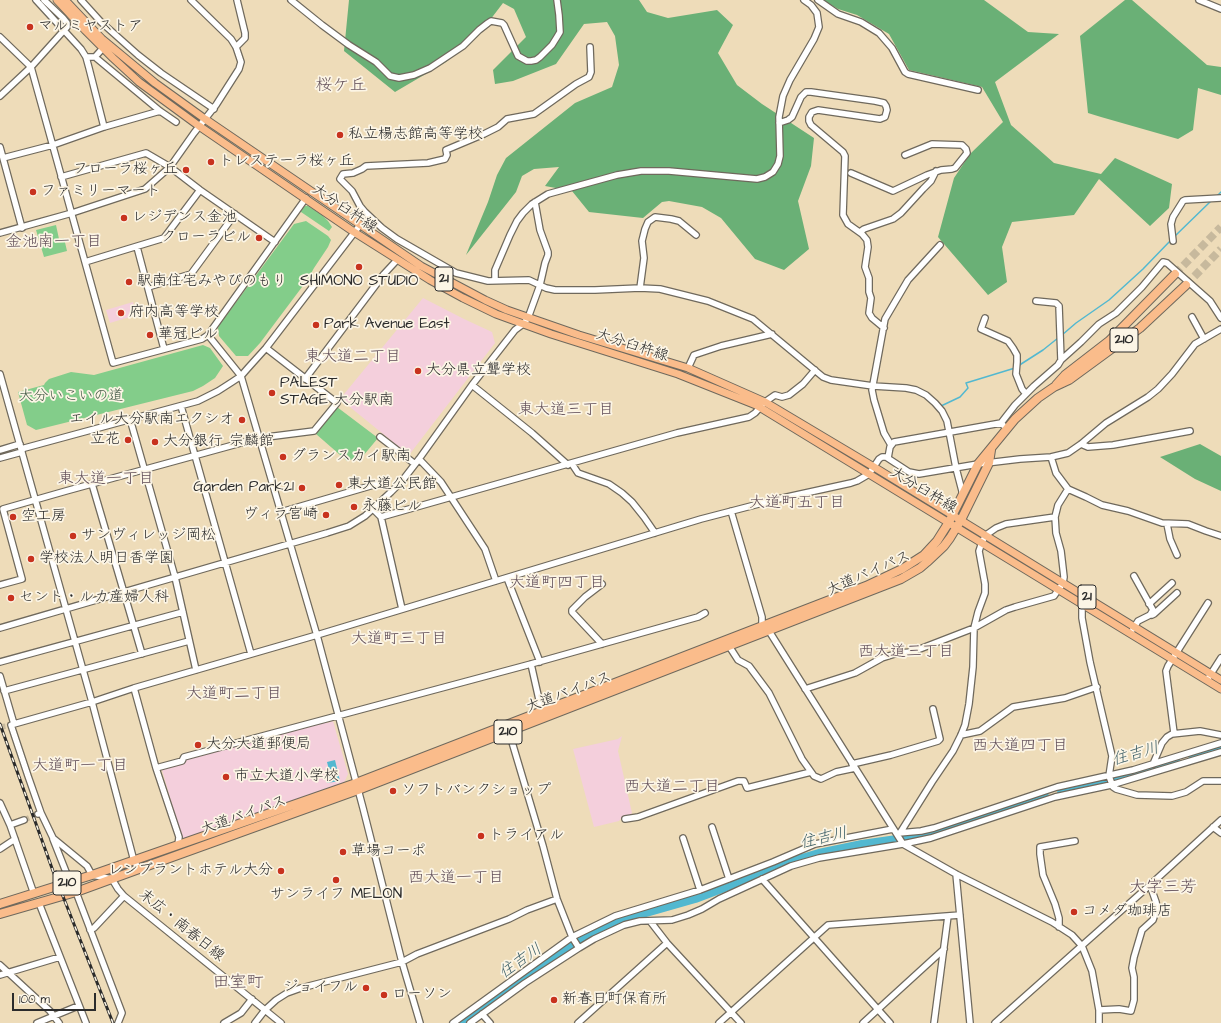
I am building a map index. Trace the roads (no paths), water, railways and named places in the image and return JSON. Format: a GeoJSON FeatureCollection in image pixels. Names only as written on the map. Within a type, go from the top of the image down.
{"type":"FeatureCollection","features":[{"type":"Feature","properties":{"kind":"highway","name":"大道バイパス"},"geometry":{"type":"LineString","coordinates":[[0,914],[76,892],[509,732],[729,646],[766,628],[866,586],[902,569],[924,555],[937,541],[978,464],[991,448],[1004,426],[1054,387],[1065,375],[1109,341],[1154,298],[1175,274]]}},
{"type":"Feature","properties":{"kind":"highway","name":"大道バイパス"},"geometry":{"type":"LineString","coordinates":[[1054,387],[1069,380],[1130,336],[1186,285]]}},
{"type":"Feature","properties":{"kind":"highway","name":"大道バイパス"},"geometry":{"type":"LineString","coordinates":[[0,904],[357,787],[540,712],[875,589],[913,572],[936,555],[959,524],[988,463],[991,448]]}},
{"type":"Feature","properties":{"kind":"main road","name":"大分臼杵線"},"geometry":{"type":"LineString","coordinates":[[57,0],[103,48],[139,82],[199,126],[354,232],[430,280],[496,314],[678,374],[763,405],[869,474],[950,518]]}},
{"type":"Feature","properties":{"kind":"main road","name":"大分臼杵線"},"geometry":{"type":"LineString","coordinates":[[65,0],[89,27],[117,53],[155,83],[205,119],[402,253],[484,300],[507,310],[579,335],[688,368],[763,405],[874,467],[959,524],[982,542],[1059,590],[1174,655],[1209,677],[1221,689]]}},
{"type":"Feature","properties":{"kind":"main road","name":"大分臼杵線"},"geometry":{"type":"LineString","coordinates":[[959,524],[986,535],[1087,597],[1132,630]]}},
{"type":"Feature","properties":{"kind":"main road","name":"大分臼杵線"},"geometry":{"type":"LineString","coordinates":[[1209,677],[1221,680]]}},
{"type":"Feature","properties":{"kind":"street"},"geometry":{"type":"LineString","coordinates":[[36,0],[81,49],[86,57],[104,127]]}},
{"type":"Feature","properties":{"kind":"street"},"geometry":{"type":"LineString","coordinates":[[0,96],[31,67],[67,27],[67,23],[63,18],[44,0]]}},
{"type":"Feature","properties":{"kind":"street"},"geometry":{"type":"LineString","coordinates":[[81,0],[101,22],[138,55],[161,73],[214,109]]}},
{"type":"Feature","properties":{"kind":"street"},"geometry":{"type":"LineString","coordinates":[[0,233],[72,214],[145,188],[170,167],[199,126],[214,109],[239,69],[241,62],[240,55],[231,39],[191,0]]}},
{"type":"Feature","properties":{"kind":"street"},"geometry":{"type":"LineString","coordinates":[[236,47],[245,38],[237,0]]}},
{"type":"Feature","properties":{"kind":"street"},"geometry":{"type":"LineString","coordinates":[[291,0],[349,45],[376,62],[390,76],[399,78],[414,75],[430,68],[463,46],[491,21],[502,23],[504,25],[518,56],[527,61],[536,60],[552,45],[560,32],[560,15],[557,0]]}},
{"type":"Feature","properties":{"kind":"street"},"geometry":{"type":"LineString","coordinates":[[495,281],[495,270],[513,229],[523,213],[535,202],[548,194],[617,175],[641,171],[669,171],[757,179],[765,177],[773,172],[779,161],[780,107],[785,90],[811,46],[819,27],[817,13],[811,5],[804,0]]}},
{"type":"Feature","properties":{"kind":"street"},"geometry":{"type":"LineString","coordinates":[[818,0],[838,14],[861,22],[879,33],[892,48],[905,72],[908,74],[978,90]]}},
{"type":"Feature","properties":{"kind":"street"},"geometry":{"type":"LineString","coordinates":[[1199,0],[1221,9]]}},
{"type":"Feature","properties":{"kind":"street"},"geometry":{"type":"LineString","coordinates":[[0,36],[31,67],[114,363],[202,339],[208,335],[306,198]]}},
{"type":"Feature","properties":{"kind":"street"},"geometry":{"type":"LineString","coordinates":[[590,47],[591,72],[589,77],[576,84],[534,114],[507,120],[498,127],[484,134],[446,150],[445,159],[428,163],[366,166],[353,173],[343,174],[340,179],[352,191],[360,206],[382,228],[456,273],[483,280],[529,280],[546,288],[555,290],[660,289],[708,301],[753,318],[823,377],[830,380],[873,386],[906,388],[916,390],[926,395],[935,403],[947,421],[962,494]]}},
{"type":"Feature","properties":{"kind":"street"},"geometry":{"type":"LineString","coordinates":[[94,57],[103,48]]}},
{"type":"Feature","properties":{"kind":"street"},"geometry":{"type":"LineString","coordinates":[[86,57],[94,57],[176,122]]}},
{"type":"Feature","properties":{"kind":"street"},"geometry":{"type":"LineString","coordinates":[[779,123],[792,117],[800,97],[806,92],[875,101],[886,106],[887,110],[885,117],[880,119],[818,110],[812,112],[809,117],[811,125],[843,152],[845,156],[843,215],[848,224],[860,232],[868,242],[864,264],[871,298],[870,315],[884,328]]}},
{"type":"Feature","properties":{"kind":"street"},"geometry":{"type":"LineString","coordinates":[[3,158],[52,145],[160,110]]}},
{"type":"Feature","properties":{"kind":"street"},"geometry":{"type":"LineString","coordinates":[[851,173],[893,191],[936,171],[955,168],[967,153],[966,149],[962,145],[932,144],[905,155]]}},
{"type":"Feature","properties":{"kind":"street"},"geometry":{"type":"LineString","coordinates":[[0,147],[22,228]]}},
{"type":"Feature","properties":{"kind":"street"},"geometry":{"type":"LineString","coordinates":[[61,177],[146,153],[170,167],[200,190],[275,242]]}},
{"type":"Feature","properties":{"kind":"street"},"geometry":{"type":"LineString","coordinates":[[860,232],[864,229],[893,219],[901,213],[932,181],[936,171]]}},
{"type":"Feature","properties":{"kind":"street"},"geometry":{"type":"LineString","coordinates":[[86,262],[164,238],[200,190]]}},
{"type":"Feature","properties":{"kind":"street"},"geometry":{"type":"LineString","coordinates":[[1173,241],[1171,224],[1173,217],[1183,201],[1221,198]]}},
{"type":"Feature","properties":{"kind":"street"},"geometry":{"type":"LineString","coordinates":[[0,628],[327,533],[349,526],[365,516],[391,492],[415,464],[472,385],[515,330],[528,318],[540,285],[548,252],[540,230],[535,202]]}},
{"type":"Feature","properties":{"kind":"street"},"geometry":{"type":"LineString","coordinates":[[148,286],[191,274],[235,214]]}},
{"type":"Feature","properties":{"kind":"street"},"geometry":{"type":"LineString","coordinates":[[640,288],[644,258],[642,241],[648,222],[655,217],[679,221],[696,235]]}},
{"type":"Feature","properties":{"kind":"street"},"geometry":{"type":"LineString","coordinates":[[0,450],[21,448],[181,406],[211,395],[241,376],[266,348],[360,225]]}},
{"type":"Feature","properties":{"kind":"street"},"geometry":{"type":"LineString","coordinates":[[891,445],[884,433],[874,400],[873,386],[887,315],[905,285],[940,245]]}},
{"type":"Feature","properties":{"kind":"street"},"geometry":{"type":"LineString","coordinates":[[136,247],[148,286],[164,349]]}},
{"type":"Feature","properties":{"kind":"street"},"geometry":{"type":"LineString","coordinates":[[305,379],[384,274],[397,260]]}},
{"type":"Feature","properties":{"kind":"street"},"geometry":{"type":"LineString","coordinates":[[888,458],[891,445],[898,441],[949,432],[1004,426],[1010,411],[1026,394],[1058,365],[1061,360],[1099,324],[1120,310],[1163,262],[1167,263],[1210,301],[1221,318]]}},
{"type":"Feature","properties":{"kind":"street"},"geometry":{"type":"LineString","coordinates":[[1036,301],[1056,303],[1059,306],[1061,360]]}},
{"type":"Feature","properties":{"kind":"street"},"geometry":{"type":"LineString","coordinates":[[1192,316],[1204,339]]}},
{"type":"Feature","properties":{"kind":"street"},"geometry":{"type":"LineString","coordinates":[[986,318],[981,329],[1008,341],[1017,355],[1016,374],[1022,389],[1026,394]]}},
{"type":"Feature","properties":{"kind":"street"},"geometry":{"type":"LineString","coordinates":[[11,725],[731,511],[851,483],[869,474],[882,457],[888,458],[909,472],[916,474],[978,464],[1052,457],[1068,453],[1106,423],[1148,397],[1164,384],[1195,344],[1221,329]]}},
{"type":"Feature","properties":{"kind":"street"},"geometry":{"type":"LineString","coordinates":[[688,368],[694,355],[721,346],[772,334]]}},
{"type":"Feature","properties":{"kind":"street"},"geometry":{"type":"LineString","coordinates":[[208,335],[241,376],[317,635],[402,962],[420,1023]]}},
{"type":"Feature","properties":{"kind":"street"},"geometry":{"type":"LineString","coordinates":[[0,585],[22,579],[3,510],[259,438],[314,431],[337,403],[266,348]]}},
{"type":"Feature","properties":{"kind":"street"},"geometry":{"type":"LineString","coordinates":[[381,517],[677,433],[749,417],[776,395],[782,397],[789,394],[803,384],[815,370]]}},
{"type":"Feature","properties":{"kind":"street"},"geometry":{"type":"LineString","coordinates":[[0,374],[76,642],[134,861],[139,869]]}},
{"type":"Feature","properties":{"kind":"street"},"geometry":{"type":"LineString","coordinates":[[472,385],[570,464],[578,473],[609,484],[622,493],[632,502],[655,533]]}},
{"type":"Feature","properties":{"kind":"street"},"geometry":{"type":"LineString","coordinates":[[181,406],[251,654]]}},
{"type":"Feature","properties":{"kind":"street"},"geometry":{"type":"LineString","coordinates":[[130,419],[175,577],[196,670]]}},
{"type":"Feature","properties":{"kind":"street"},"geometry":{"type":"LineString","coordinates":[[1081,444],[1088,447],[1113,445],[1190,431]]}},
{"type":"Feature","properties":{"kind":"street"},"geometry":{"type":"LineString","coordinates":[[380,437],[415,464]]}},
{"type":"Feature","properties":{"kind":"street"},"geometry":{"type":"LineString","coordinates":[[0,458],[21,448]]}},
{"type":"Feature","properties":{"kind":"street"},"geometry":{"type":"LineString","coordinates":[[1052,457],[1056,473],[1068,489],[1102,505],[1128,511],[1167,524],[1188,524],[1221,536]]}},
{"type":"Feature","properties":{"kind":"street"},"geometry":{"type":"LineString","coordinates":[[419,459],[441,482],[485,549],[496,581]]}},
{"type":"Feature","properties":{"kind":"street"},"geometry":{"type":"LineString","coordinates":[[92,484],[142,654]]}},
{"type":"Feature","properties":{"kind":"street"},"geometry":{"type":"LineString","coordinates":[[280,512],[377,484]]}},
{"type":"Feature","properties":{"kind":"street"},"geometry":{"type":"LineString","coordinates":[[805,689],[855,673],[882,658],[898,653],[912,652],[974,628],[1006,610],[1054,596],[1063,583],[1063,566],[1056,533],[1055,517],[1058,505],[1068,489]]}},
{"type":"Feature","properties":{"kind":"street"},"geometry":{"type":"LineString","coordinates":[[373,509],[381,517],[402,609]]}},
{"type":"Feature","properties":{"kind":"street"},"geometry":{"type":"LineString","coordinates":[[731,511],[766,628],[903,844],[956,874],[1052,922],[1072,935],[1082,946],[1092,971],[1099,1010],[1099,1023]]}},
{"type":"Feature","properties":{"kind":"street"},"geometry":{"type":"LineString","coordinates":[[897,833],[947,761],[961,735],[966,718],[973,666],[974,628],[985,593],[985,584],[979,551],[982,542],[986,535],[996,528],[1006,524],[1055,517]]}},
{"type":"Feature","properties":{"kind":"street"},"geometry":{"type":"LineString","coordinates":[[1167,524],[1170,539],[1177,555]]}},
{"type":"Feature","properties":{"kind":"street"},"geometry":{"type":"LineString","coordinates":[[1134,576],[1153,610],[1150,615]]}},
{"type":"Feature","properties":{"kind":"street"},"geometry":{"type":"LineString","coordinates":[[507,578],[540,662]]}},
{"type":"Feature","properties":{"kind":"street"},"geometry":{"type":"LineString","coordinates":[[1149,604],[1172,583]]}},
{"type":"Feature","properties":{"kind":"street"},"geometry":{"type":"LineString","coordinates":[[602,584],[572,610],[572,612],[602,644]]}},
{"type":"Feature","properties":{"kind":"street"},"geometry":{"type":"LineString","coordinates":[[1132,630],[1138,622],[1154,614],[1177,593]]}},
{"type":"Feature","properties":{"kind":"street"},"geometry":{"type":"LineString","coordinates":[[1087,597],[1083,604],[1082,610],[1085,637],[1112,756],[1109,776],[1111,785],[1116,789],[1137,795],[1172,796],[1186,792],[1202,781],[1221,781]]}},
{"type":"Feature","properties":{"kind":"street"},"geometry":{"type":"LineString","coordinates":[[1174,733],[1166,671],[1174,655],[1208,603]]}},
{"type":"Feature","properties":{"kind":"street"},"geometry":{"type":"LineString","coordinates":[[0,662],[183,612]]}},
{"type":"Feature","properties":{"kind":"street"},"geometry":{"type":"LineString","coordinates":[[156,768],[182,761],[184,757],[540,662],[698,617],[705,613]]}},
{"type":"Feature","properties":{"kind":"street"},"geometry":{"type":"LineString","coordinates":[[4,691],[189,641]]}},
{"type":"Feature","properties":{"kind":"street"},"geometry":{"type":"LineString","coordinates":[[729,646],[738,660],[749,666],[769,694],[802,759],[814,776],[821,779],[853,766],[938,741],[940,738],[933,709]]}},
{"type":"Feature","properties":{"kind":"street"},"geometry":{"type":"LineString","coordinates":[[1209,677],[1221,658]]}},
{"type":"Feature","properties":{"kind":"street"},"geometry":{"type":"LineString","coordinates":[[532,664],[540,704],[540,712]]}},
{"type":"Feature","properties":{"kind":"street"},"geometry":{"type":"LineString","coordinates":[[0,676],[11,725],[40,813],[53,838],[70,882]]}},
{"type":"Feature","properties":{"kind":"street"},"geometry":{"type":"LineString","coordinates":[[961,735],[980,731],[1013,707],[1065,698],[1097,687]]}},
{"type":"Feature","properties":{"kind":"street"},"geometry":{"type":"LineString","coordinates":[[134,688],[156,768],[179,837],[178,845]]}},
{"type":"Feature","properties":{"kind":"street"},"geometry":{"type":"LineString","coordinates":[[1153,764],[1165,739],[1169,735],[1174,733],[1200,731],[1221,735]]}},
{"type":"Feature","properties":{"kind":"street"},"geometry":{"type":"LineString","coordinates":[[509,732],[557,899],[573,939],[578,947]]}},
{"type":"Feature","properties":{"kind":"street"},"geometry":{"type":"LineString","coordinates":[[453,1023],[573,939],[615,916],[700,890],[815,844],[934,828],[1057,787],[1109,776],[1221,743]]}},
{"type":"Feature","properties":{"kind":"street"},"geometry":{"type":"LineString","coordinates":[[470,1023],[578,947],[624,925],[640,922],[672,920],[688,915],[702,909],[719,898],[791,866],[819,858],[903,844],[949,833],[1056,797],[1111,785],[1221,752]]}},
{"type":"Feature","properties":{"kind":"street"},"geometry":{"type":"LineString","coordinates":[[625,819],[638,817],[738,781],[744,781],[747,788],[811,772]]}},
{"type":"Feature","properties":{"kind":"street"},"geometry":{"type":"LineString","coordinates":[[0,803],[10,825],[34,894]]}},
{"type":"Feature","properties":{"kind":"street"},"geometry":{"type":"LineString","coordinates":[[10,825],[24,820]]}},
{"type":"Feature","properties":{"kind":"street"},"geometry":{"type":"LineString","coordinates":[[996,1023],[1221,820]]}},
{"type":"Feature","properties":{"kind":"street"},"geometry":{"type":"LineString","coordinates":[[1213,827],[1221,833]]}},
{"type":"Feature","properties":{"kind":"street"},"geometry":{"type":"LineString","coordinates":[[712,828],[729,879]]}},
{"type":"Feature","properties":{"kind":"street"},"geometry":{"type":"LineString","coordinates":[[53,838],[87,866],[92,875],[112,879]]}},
{"type":"Feature","properties":{"kind":"street"},"geometry":{"type":"LineString","coordinates":[[683,838],[700,890]]}},
{"type":"Feature","properties":{"kind":"street"},"geometry":{"type":"LineString","coordinates":[[0,849],[15,839]]}},
{"type":"Feature","properties":{"kind":"street"},"geometry":{"type":"LineString","coordinates":[[1059,927],[1059,918],[1055,904],[1043,875],[1040,847],[1075,841]]}},
{"type":"Feature","properties":{"kind":"street"},"geometry":{"type":"LineString","coordinates":[[956,874],[970,1023]]}},
{"type":"Feature","properties":{"kind":"street","name":"末広・南春日線"},"geometry":{"type":"LineString","coordinates":[[112,879],[118,890],[124,896],[281,1023]]}},
{"type":"Feature","properties":{"kind":"street"},"geometry":{"type":"LineString","coordinates":[[762,879],[890,1023]]}},
{"type":"Feature","properties":{"kind":"street"},"geometry":{"type":"LineString","coordinates":[[1099,1010],[1119,1009],[1131,1011],[1134,995],[1134,977],[1132,968],[1134,957],[1142,930],[1153,920],[1157,908],[1150,885]]}},
{"type":"Feature","properties":{"kind":"street"},"geometry":{"type":"LineString","coordinates":[[76,892],[122,1013],[118,1023]]}},
{"type":"Feature","properties":{"kind":"street"},"geometry":{"type":"LineString","coordinates":[[90,930],[94,928],[124,896]]}},
{"type":"Feature","properties":{"kind":"street"},"geometry":{"type":"LineString","coordinates":[[255,1023],[265,1010],[276,1000],[294,991],[402,962],[417,954],[557,899]]}},
{"type":"Feature","properties":{"kind":"street"},"geometry":{"type":"LineString","coordinates":[[39,903],[78,1006],[86,1023]]}},
{"type":"Feature","properties":{"kind":"street"},"geometry":{"type":"LineString","coordinates":[[719,1023],[828,925],[960,915]]}},
{"type":"Feature","properties":{"kind":"street"},"geometry":{"type":"LineString","coordinates":[[934,1023],[948,916]]}},
{"type":"Feature","properties":{"kind":"street"},"geometry":{"type":"LineString","coordinates":[[650,921],[667,942],[741,1023]]}},
{"type":"Feature","properties":{"kind":"street"},"geometry":{"type":"LineString","coordinates":[[578,1023],[667,942]]}},
{"type":"Feature","properties":{"kind":"street"},"geometry":{"type":"LineString","coordinates":[[863,1023],[944,949]]}},
{"type":"Feature","properties":{"kind":"street"},"geometry":{"type":"LineString","coordinates":[[0,975],[60,957]]}},
{"type":"Feature","properties":{"kind":"street"},"geometry":{"type":"LineString","coordinates":[[0,965],[54,1016],[59,1023]]}},
{"type":"Feature","properties":{"kind":"street"},"geometry":{"type":"LineString","coordinates":[[224,1023],[241,1013],[252,999]]}},
{"type":"Feature","properties":{"kind":"street"},"geometry":{"type":"LineString","coordinates":[[37,1023],[78,1006]]}},
{"type":"Feature","properties":{"kind":"street"},"geometry":{"type":"LineString","coordinates":[[482,1014],[490,1023]]}},
{"type":"Feature","properties":{"kind":"water"},"geometry":{"type":"Polygon","coordinates":[[[335,760],[340,781],[327,783],[325,775],[330,774],[327,762],[335,760]]]}},
{"type":"Feature","properties":{"kind":"waterway"},"geometry":{"type":"LineString","coordinates":[[1217,196],[1221,192]]}},
{"type":"Feature","properties":{"kind":"waterway"},"geometry":{"type":"LineString","coordinates":[[1175,236],[1211,201]]}},
{"type":"Feature","properties":{"kind":"waterway"},"geometry":{"type":"LineString","coordinates":[[1062,335],[1076,323],[1109,300],[1143,269],[1171,240]]}},
{"type":"Feature","properties":{"kind":"waterway"},"geometry":{"type":"LineString","coordinates":[[1018,366],[1043,350],[1058,338]]}},
{"type":"Feature","properties":{"kind":"waterway"},"geometry":{"type":"LineString","coordinates":[[941,406],[960,397],[968,388],[966,383],[1015,368]]}},
{"type":"Feature","properties":{"kind":"waterway","name":"住吉川"},"geometry":{"type":"LineString","coordinates":[[1192,754],[1221,746]]}},
{"type":"Feature","properties":{"kind":"waterway","name":"住吉川"},"geometry":{"type":"LineString","coordinates":[[1062,793],[1128,775],[1175,760]]}},
{"type":"Feature","properties":{"kind":"waterway","name":"住吉川"},"geometry":{"type":"LineString","coordinates":[[460,1023],[543,963],[578,941],[616,922],[695,898],[785,864],[819,854],[937,832],[954,825],[1045,798]]}},
{"type":"Feature","properties":{"kind":"tunnel"},"geometry":{"type":"LineString","coordinates":[[1175,274],[1221,227]]}},
{"type":"Feature","properties":{"kind":"tunnel"},"geometry":{"type":"LineString","coordinates":[[1186,285],[1221,249]]}},
{"type":"Feature","properties":{"kind":"tunnel"},"geometry":{"type":"LineString","coordinates":[[0,727],[7,726]]}},
{"type":"Feature","properties":{"kind":"tunnel"},"geometry":{"type":"LineString","coordinates":[[24,820],[38,814]]}},
{"type":"Feature","properties":{"kind":"railway"},"geometry":{"type":"LineString","coordinates":[[0,724],[53,871],[113,1023]]}},
{"type":"Feature","properties":{"kind":"place","name":"マルミヤストア"},"geometry":{"type":"Point","coordinates":[30,27]}},
{"type":"Feature","properties":{"kind":"place","name":"私立楊志館高等学校"},"geometry":{"type":"Point","coordinates":[340,135]}},
{"type":"Feature","properties":{"kind":"place","name":"トレステーラ桜ヶ丘"},"geometry":{"type":"Point","coordinates":[211,162]}},
{"type":"Feature","properties":{"kind":"place","name":"フローラ桜ヶ丘"},"geometry":{"type":"Point","coordinates":[186,170]}},
{"type":"Feature","properties":{"kind":"place","name":"ファミリーマート"},"geometry":{"type":"Point","coordinates":[33,192]}},
{"type":"Feature","properties":{"kind":"place","name":"レジデンス金池"},"geometry":{"type":"Point","coordinates":[124,218]}},
{"type":"Feature","properties":{"kind":"place","name":"クローラビル"},"geometry":{"type":"Point","coordinates":[259,238]}},
{"type":"Feature","properties":{"kind":"place","name":"SHIMONO STUDIO"},"geometry":{"type":"Point","coordinates":[359,267]}},
{"type":"Feature","properties":{"kind":"place","name":"駅南住宅みやびのもり"},"geometry":{"type":"Point","coordinates":[129,282]}},
{"type":"Feature","properties":{"kind":"place","name":"府内高等学校"},"geometry":{"type":"Point","coordinates":[121,313]}},
{"type":"Feature","properties":{"kind":"place","name":"Park Avenue East"},"geometry":{"type":"Point","coordinates":[316,325]}},
{"type":"Feature","properties":{"kind":"place","name":"華冠ビル"},"geometry":{"type":"Point","coordinates":[150,335]}},
{"type":"Feature","properties":{"kind":"place","name":"大分県立聾学校"},"geometry":{"type":"Point","coordinates":[418,371]}},
{"type":"Feature","properties":{"kind":"place","name":"PALEST STAGE 大分駅南"},"geometry":{"type":"Point","coordinates":[272,393]}},
{"type":"Feature","properties":{"kind":"place","name":"エイル大分駅南エクシオ"},"geometry":{"type":"Point","coordinates":[242,420]}},
{"type":"Feature","properties":{"kind":"place","name":"立花"},"geometry":{"type":"Point","coordinates":[128,440]}},
{"type":"Feature","properties":{"kind":"place","name":"大分銀行 宗麟館"},"geometry":{"type":"Point","coordinates":[155,442]}},
{"type":"Feature","properties":{"kind":"place","name":"グランスカイ駅南"},"geometry":{"type":"Point","coordinates":[283,457]}},
{"type":"Feature","properties":{"kind":"place","name":"東大道公民館"},"geometry":{"type":"Point","coordinates":[339,485]}},
{"type":"Feature","properties":{"kind":"place","name":"Garden Park21"},"geometry":{"type":"Point","coordinates":[302,488]}},
{"type":"Feature","properties":{"kind":"place","name":"永藤ビル"},"geometry":{"type":"Point","coordinates":[354,507]}},
{"type":"Feature","properties":{"kind":"place","name":"ヴィラ宮崎"},"geometry":{"type":"Point","coordinates":[326,515]}},
{"type":"Feature","properties":{"kind":"place","name":"空工房"},"geometry":{"type":"Point","coordinates":[13,517]}},
{"type":"Feature","properties":{"kind":"place","name":"サンヴィレッジ岡松"},"geometry":{"type":"Point","coordinates":[73,536]}},
{"type":"Feature","properties":{"kind":"place","name":"学校法人明日香学園"},"geometry":{"type":"Point","coordinates":[31,559]}},
{"type":"Feature","properties":{"kind":"place","name":"セント・ルカ産婦人科"},"geometry":{"type":"Point","coordinates":[11,598]}},
{"type":"Feature","properties":{"kind":"place","name":"大分大道郵便局"},"geometry":{"type":"Point","coordinates":[198,745]}},
{"type":"Feature","properties":{"kind":"place","name":"市立大道小学校"},"geometry":{"type":"Point","coordinates":[226,777]}},
{"type":"Feature","properties":{"kind":"place","name":"ソフトバンクショップ"},"geometry":{"type":"Point","coordinates":[393,791]}},
{"type":"Feature","properties":{"kind":"place","name":"トライアル"},"geometry":{"type":"Point","coordinates":[481,836]}},
{"type":"Feature","properties":{"kind":"place","name":"草場コーポ"},"geometry":{"type":"Point","coordinates":[343,852]}},
{"type":"Feature","properties":{"kind":"place","name":"レンブラントホテル大分"},"geometry":{"type":"Point","coordinates":[281,871]}},
{"type":"Feature","properties":{"kind":"place","name":"サンライフ MELON"},"geometry":{"type":"Point","coordinates":[336,880]}},
{"type":"Feature","properties":{"kind":"place","name":"コメダ珈琲店"},"geometry":{"type":"Point","coordinates":[1074,912]}},
{"type":"Feature","properties":{"kind":"place","name":"ジョイフル"},"geometry":{"type":"Point","coordinates":[366,988]}},
{"type":"Feature","properties":{"kind":"place","name":"ローソン"},"geometry":{"type":"Point","coordinates":[384,995]}},
{"type":"Feature","properties":{"kind":"place","name":"新春日町保育所"},"geometry":{"type":"Point","coordinates":[554,1000]}},
{"type":"Feature","properties":{"kind":"district","name":"桜ケ丘"},"geometry":{"type":"Point","coordinates":[341,86]}},
{"type":"Feature","properties":{"kind":"district","name":"金池南一丁目"},"geometry":{"type":"Point","coordinates":[54,243]}},
{"type":"Feature","properties":{"kind":"district","name":"東大道二丁目"},"geometry":{"type":"Point","coordinates":[353,358]}},
{"type":"Feature","properties":{"kind":"district","name":"東大道三丁目"},"geometry":{"type":"Point","coordinates":[566,411]}},
{"type":"Feature","properties":{"kind":"district","name":"東大道一丁目"},"geometry":{"type":"Point","coordinates":[106,480]}},
{"type":"Feature","properties":{"kind":"district","name":"大道町五丁目"},"geometry":{"type":"Point","coordinates":[797,504]}},
{"type":"Feature","properties":{"kind":"district","name":"大道町四丁目"},"geometry":{"type":"Point","coordinates":[557,584]}},
{"type":"Feature","properties":{"kind":"district","name":"大道町三丁目"},"geometry":{"type":"Point","coordinates":[399,640]}},
{"type":"Feature","properties":{"kind":"district","name":"西大道三丁目"},"geometry":{"type":"Point","coordinates":[906,653]}},
{"type":"Feature","properties":{"kind":"district","name":"大道町二丁目"},"geometry":{"type":"Point","coordinates":[234,695]}},
{"type":"Feature","properties":{"kind":"district","name":"西大道四丁目"},"geometry":{"type":"Point","coordinates":[1020,747]}},
{"type":"Feature","properties":{"kind":"district","name":"大道町一丁目"},"geometry":{"type":"Point","coordinates":[80,767]}},
{"type":"Feature","properties":{"kind":"district","name":"西大道二丁目"},"geometry":{"type":"Point","coordinates":[672,788]}},
{"type":"Feature","properties":{"kind":"district","name":"西大道一丁目"},"geometry":{"type":"Point","coordinates":[456,879]}},
{"type":"Feature","properties":{"kind":"district","name":"大字三芳"},"geometry":{"type":"Point","coordinates":[1163,888]}},
{"type":"Feature","properties":{"kind":"district","name":"田室町"},"geometry":{"type":"Point","coordinates":[238,983]}},
{"type":"Feature","properties":{"kind":"park label","name":"大分いこいの道"},"geometry":{"type":"Point","coordinates":[71,397]}}]}
